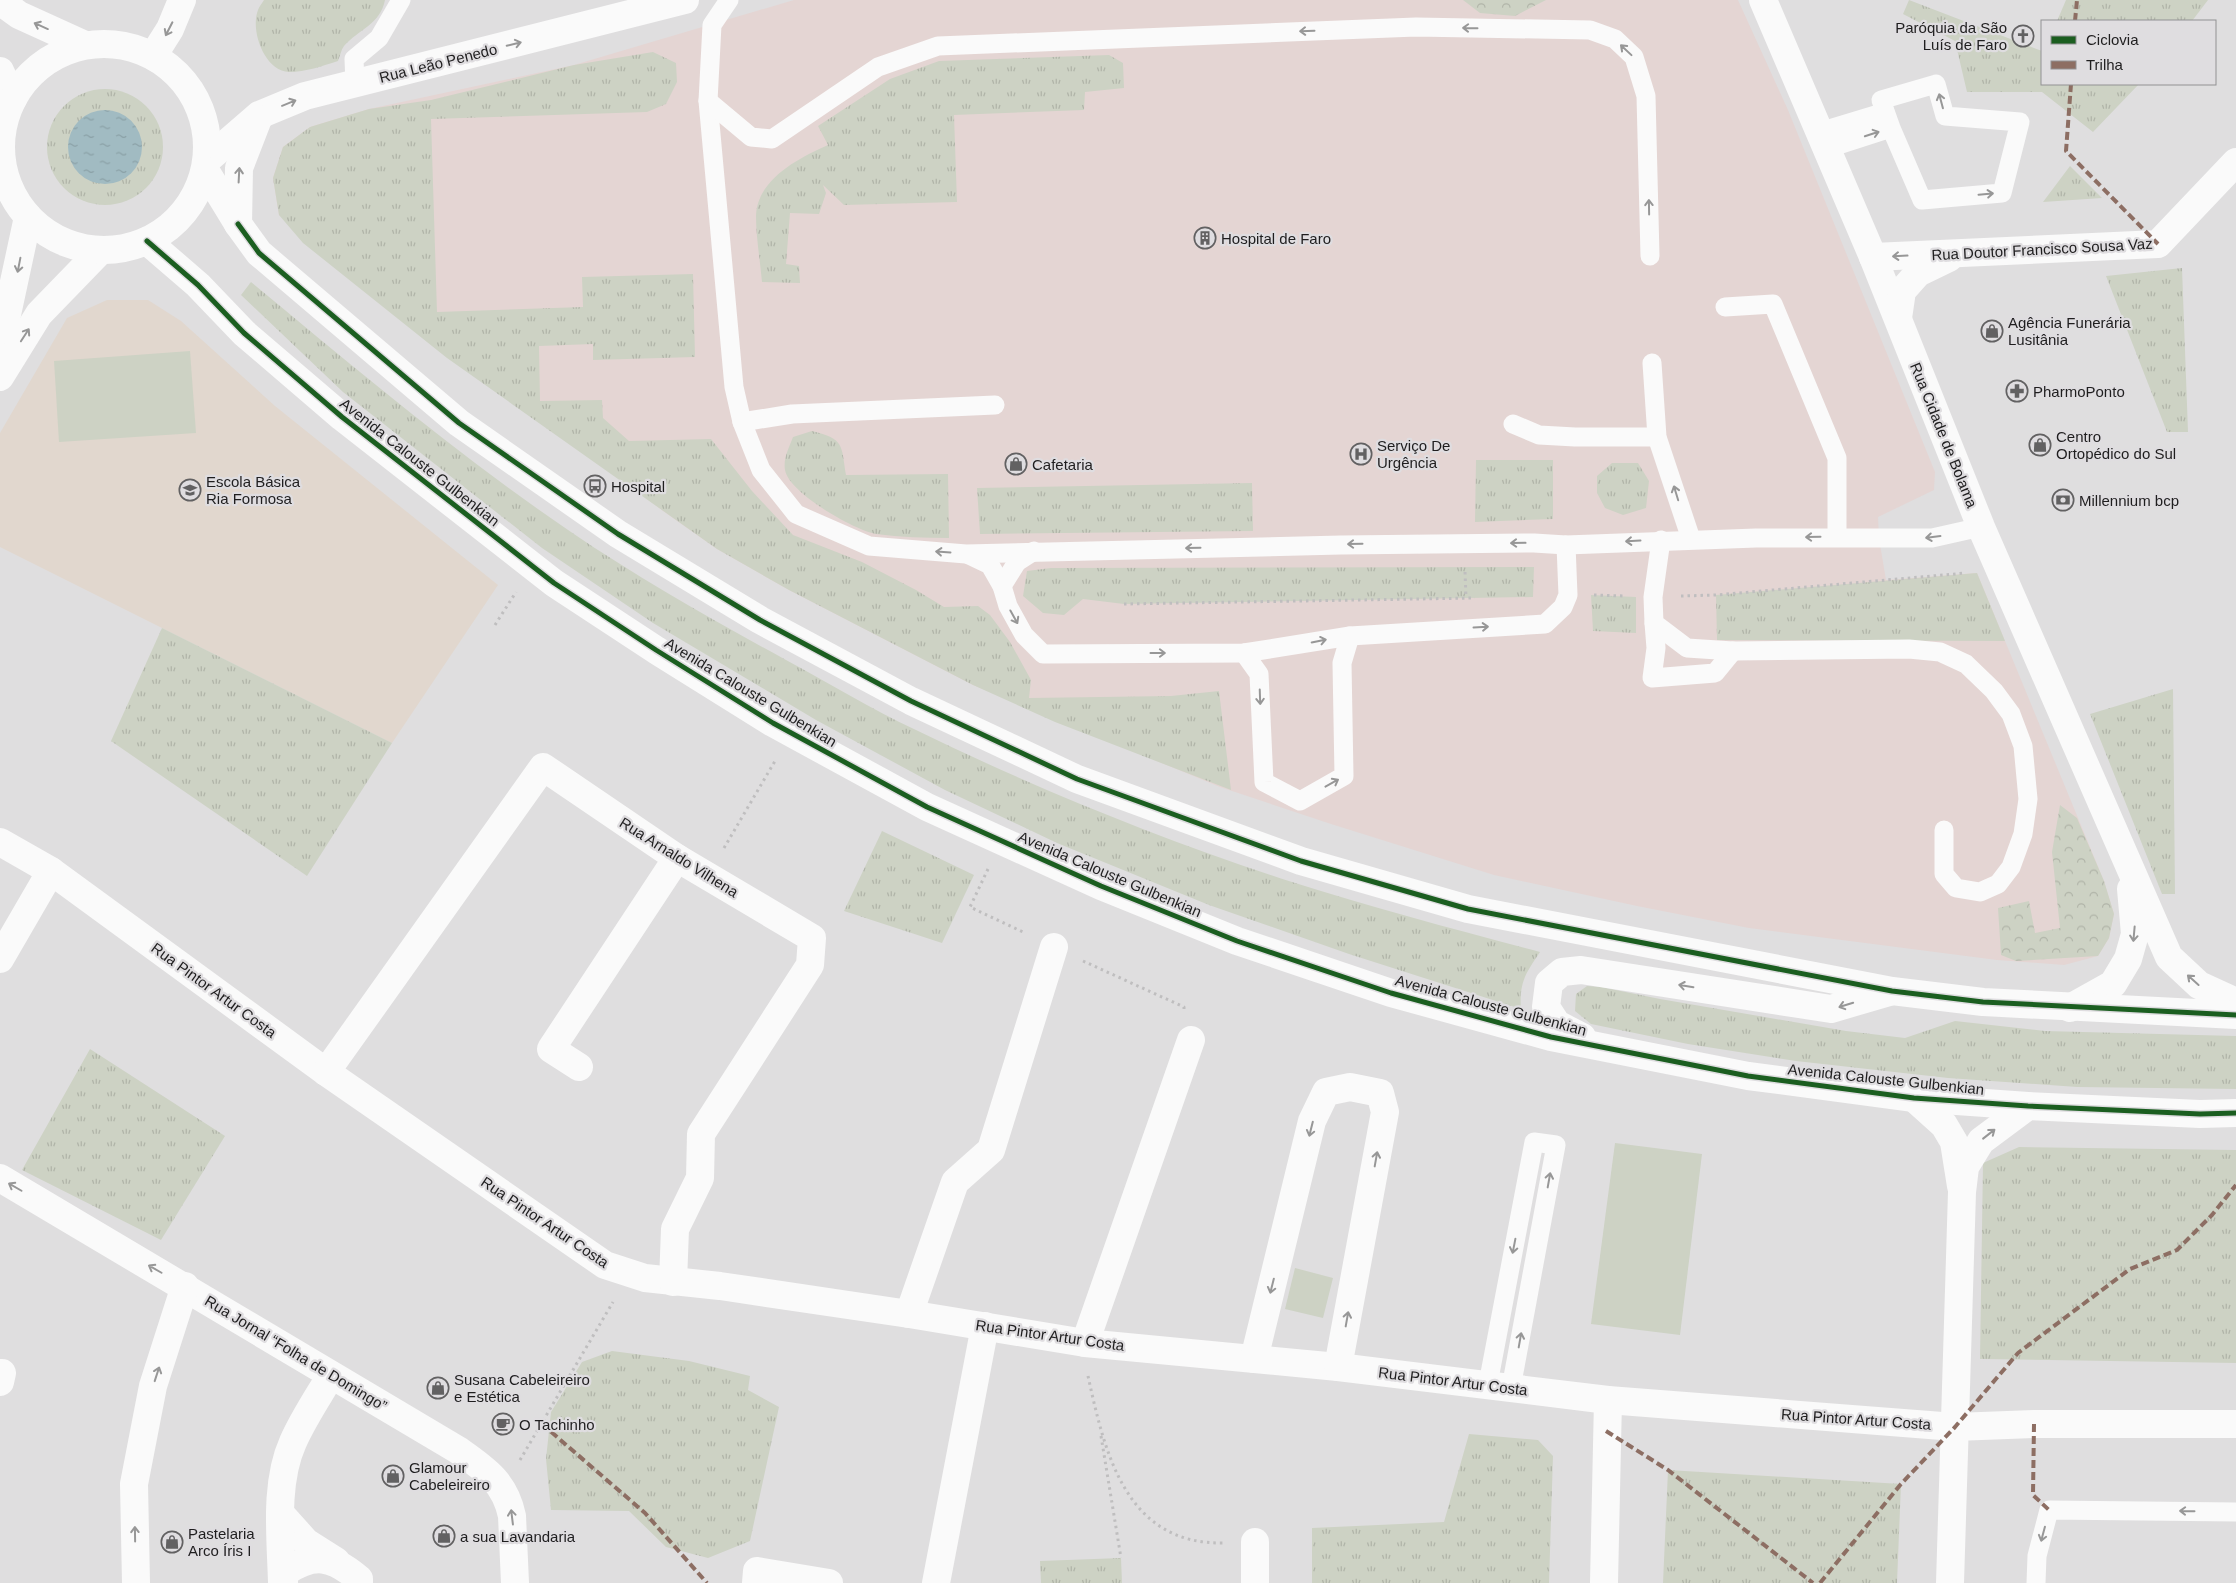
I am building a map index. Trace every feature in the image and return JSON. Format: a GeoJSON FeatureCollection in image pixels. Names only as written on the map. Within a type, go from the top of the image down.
{"type":"FeatureCollection","features":[{"type":"Feature","properties":{"kind":"street"},"geometry":{"type":"LineString","coordinates":[[154,56],[170,29],[182,0]]}},
{"type":"Feature","properties":{"kind":"street","name":"Rua Leão Penedo"},"geometry":{"type":"LineString","coordinates":[[206,165],[260,115],[305,96],[685,0]]}},
{"type":"Feature","properties":{"kind":"street","name":"Rua Cidade de Bolama"},"geometry":{"type":"LineString","coordinates":[[1762,0],[1873,257],[1981,528],[2169,957],[2199,985],[2236,1002]]}},
{"type":"Feature","properties":{"kind":"street"},"geometry":{"type":"LineString","coordinates":[[0,1],[19,16],[85,45]]}},
{"type":"Feature","properties":{"kind":"street"},"geometry":{"type":"LineString","coordinates":[[6,113],[31,74],[56,56],[85,45],[112,44],[139,50],[154,56],[195,96],[208,138],[206,165],[194,199],[174,223],[148,241],[125,248],[101,250],[74,246],[49,234],[17,211]]}},
{"type":"Feature","properties":{"kind":"street"},"geometry":{"type":"LineString","coordinates":[[0,71],[6,113],[1,154],[17,211],[0,347]]}},
{"type":"Feature","properties":{"kind":"street"},"geometry":{"type":"LineString","coordinates":[[238,224],[239,168],[260,115]]}},
{"type":"Feature","properties":{"kind":"street","name":"Rua Doutor Francisco Sousa Vaz"},"geometry":{"type":"LineString","coordinates":[[1873,257],[2158,244],[2236,162]]}},
{"type":"Feature","properties":{"kind":"street"},"geometry":{"type":"LineString","coordinates":[[206,165],[238,224],[259,253],[459,423],[618,534],[768,625],[911,701],[1077,779],[1301,861],[1468,909],[1892,991],[1983,1002],[2070,1008],[2236,1015]]}},
{"type":"Feature","properties":{"kind":"street","name":"Avenida Calouste Gulbenkian"},"geometry":{"type":"LineString","coordinates":[[148,241],[198,284],[244,333],[342,417],[533,566],[656,650],[791,733],[927,807],[1101,886],[1237,941],[1391,993],[1551,1037],[1748,1076],[1914,1098],[2028,1106],[2200,1114],[2236,1113]]}},
{"type":"Feature","properties":{"kind":"street"},"geometry":{"type":"LineString","coordinates":[[0,377],[39,314],[101,250]]}},
{"type":"Feature","properties":{"kind":"street"},"geometry":{"type":"LineString","coordinates":[[1898,318],[1902,291],[1918,273],[1962,252]]}},
{"type":"Feature","properties":{"kind":"street","name":"Rua Arnaldo Vilhena"},"geometry":{"type":"LineString","coordinates":[[326,1072],[543,767],[677,858],[812,938],[810,965],[701,1134],[700,1178],[675,1228],[673,1282]]}},
{"type":"Feature","properties":{"kind":"street","name":"Rua Pintor Artur Costa"},"geometry":{"type":"LineString","coordinates":[[0,842],[51,871],[326,1072],[605,1265],[629,1274],[673,1282],[720,1286],[910,1314],[1086,1343],[1338,1367],[1608,1400],[1955,1427],[2034,1424],[2236,1424]]}},
{"type":"Feature","properties":{"kind":"street"},"geometry":{"type":"LineString","coordinates":[[578,1067],[551,1049],[677,858]]}},
{"type":"Feature","properties":{"kind":"street"},"geometry":{"type":"LineString","coordinates":[[2070,1008],[2113,984],[2128,959],[2135,934],[2130,868]]}},
{"type":"Feature","properties":{"kind":"street"},"geometry":{"type":"LineString","coordinates":[[0,959],[51,871]]}},
{"type":"Feature","properties":{"kind":"street"},"geometry":{"type":"LineString","coordinates":[[910,1314],[955,1182],[991,1150],[1054,947]]}},
{"type":"Feature","properties":{"kind":"street"},"geometry":{"type":"LineString","coordinates":[[1600,1046],[1557,1024],[1546,1008],[1549,983],[1562,972],[1581,970],[1831,1009],[1892,991]]}},
{"type":"Feature","properties":{"kind":"street"},"geometry":{"type":"LineString","coordinates":[[1086,1343],[1191,1040]]}},
{"type":"Feature","properties":{"kind":"street"},"geometry":{"type":"LineString","coordinates":[[1254,1359],[1312,1121],[1326,1092],[1350,1087],[1380,1093],[1385,1112],[1338,1367]]}},
{"type":"Feature","properties":{"kind":"street"},"geometry":{"type":"LineString","coordinates":[[1914,1098],[1944,1125],[1954,1142],[1962,1192]]}},
{"type":"Feature","properties":{"kind":"street"},"geometry":{"type":"LineString","coordinates":[[1950,1583],[1962,1192],[1966,1167],[1981,1141],[2028,1106]]}},
{"type":"Feature","properties":{"kind":"street","name":"Rua Jornal “Folha de Domingo”"},"geometry":{"type":"LineString","coordinates":[[0,1178],[185,1286],[458,1450],[484,1468],[503,1488],[507,1496],[512,1516],[515,1583]]}},
{"type":"Feature","properties":{"kind":"street"},"geometry":{"type":"LineString","coordinates":[[136,1583],[134,1484],[153,1386],[185,1286]]}},
{"type":"Feature","properties":{"kind":"street"},"geometry":{"type":"LineString","coordinates":[[936,1583],[985,1326]]}},
{"type":"Feature","properties":{"kind":"street"},"geometry":{"type":"LineString","coordinates":[[283,1583],[280,1513],[284,1475],[292,1443],[331,1375]]}},
{"type":"Feature","properties":{"kind":"street"},"geometry":{"type":"LineString","coordinates":[[1604,1583],[1608,1400]]}},
{"type":"Feature","properties":{"kind":"street"},"geometry":{"type":"LineString","coordinates":[[280,1513],[306,1542],[351,1574]]}},
{"type":"Feature","properties":{"kind":"street"},"geometry":{"type":"LineString","coordinates":[[1254,1542],[1255,1583]]}},
{"type":"Feature","properties":{"kind":"street"},"geometry":{"type":"LineString","coordinates":[[283,1583],[284,1573],[298,1562],[317,1558],[351,1574]]}},
{"type":"Feature","properties":{"kind":"street"},"geometry":{"type":"LineString","coordinates":[[756,1583],[757,1571],[829,1583]]}},
{"type":"Feature","properties":{"kind":"lane"},"geometry":{"type":"LineString","coordinates":[[355,84],[354,59],[379,38],[401,0]]}},
{"type":"Feature","properties":{"kind":"lane"},"geometry":{"type":"LineString","coordinates":[[729,0],[712,25],[708,101],[734,387],[742,422],[761,470],[796,514],[869,546],[966,554],[1341,545],[1534,543],[1566,545],[1690,539],[1837,536],[1932,538],[1981,528]]}},
{"type":"Feature","properties":{"kind":"lane"},"geometry":{"type":"LineString","coordinates":[[708,101],[751,137],[772,139],[878,67],[938,46],[1416,27],[1590,30],[1615,39],[1634,57],[1646,96],[1650,256]]}},
{"type":"Feature","properties":{"kind":"lane"},"geometry":{"type":"LineString","coordinates":[[1936,84],[1945,116],[2020,122],[2002,193],[1922,200],[1888,120],[1881,100],[1936,84]]}},
{"type":"Feature","properties":{"kind":"lane"},"geometry":{"type":"LineString","coordinates":[[1822,141],[1888,120]]}},
{"type":"Feature","properties":{"kind":"lane"},"geometry":{"type":"LineString","coordinates":[[1725,307],[1773,304],[1837,458],[1837,536]]}},
{"type":"Feature","properties":{"kind":"lane"},"geometry":{"type":"LineString","coordinates":[[1652,363],[1657,437],[1690,539]]}},
{"type":"Feature","properties":{"kind":"lane"},"geometry":{"type":"LineString","coordinates":[[742,422],[792,414],[995,405]]}},
{"type":"Feature","properties":{"kind":"lane"},"geometry":{"type":"LineString","coordinates":[[1513,424],[1539,435],[1657,437]]}},
{"type":"Feature","properties":{"kind":"lane"},"geometry":{"type":"LineString","coordinates":[[1660,540],[1653,596],[1656,648],[1652,678],[1716,673],[1733,651]]}},
{"type":"Feature","properties":{"kind":"lane"},"geometry":{"type":"LineString","coordinates":[[966,554],[990,565],[1002,586],[1008,606],[1024,635],[1043,654],[1244,653],[1350,636],[1545,624],[1563,607],[1568,595],[1566,545]]}},
{"type":"Feature","properties":{"kind":"lane"},"geometry":{"type":"LineString","coordinates":[[1002,586],[1017,562],[1034,551]]}},
{"type":"Feature","properties":{"kind":"lane"},"geometry":{"type":"LineString","coordinates":[[1654,623],[1687,648],[1733,651],[1909,649],[1940,652],[1966,664],[1994,691],[2011,714],[2023,746],[2028,799],[2023,834],[2011,867],[1998,884],[1980,892],[1956,888],[1944,874],[1944,830]]}},
{"type":"Feature","properties":{"kind":"lane"},"geometry":{"type":"LineString","coordinates":[[1244,653],[1259,674],[1264,782],[1300,801],[1344,776],[1342,663],[1350,636]]}},
{"type":"Feature","properties":{"kind":"lane"},"geometry":{"type":"LineString","coordinates":[[1534,1142],[1556,1145],[1500,1386],[1534,1142]]}},
{"type":"Feature","properties":{"kind":"lane"},"geometry":{"type":"LineString","coordinates":[[2036,1583],[2037,1556],[2050,1510],[2236,1512]]}},
{"type":"Feature","properties":{"kind":"path"},"geometry":{"type":"LineString","coordinates":[[495,626],[533,566]]}},
{"type":"Feature","properties":{"kind":"path"},"geometry":{"type":"LineString","coordinates":[[1465,567],[1466,598]]}},
{"type":"Feature","properties":{"kind":"path"},"geometry":{"type":"LineString","coordinates":[[707,877],[791,733]]}},
{"type":"Feature","properties":{"kind":"path"},"geometry":{"type":"LineString","coordinates":[[1001,840],[970,907],[1184,1007],[1191,1040]]}},
{"type":"Feature","properties":{"kind":"path"},"geometry":{"type":"LineString","coordinates":[[503,1488],[629,1274]]}},
{"type":"Feature","properties":{"kind":"path"},"geometry":{"type":"LineString","coordinates":[[1086,1343],[1088,1372],[1100,1430],[1121,1558]]}},
{"type":"Feature","properties":{"kind":"path"},"geometry":{"type":"LineString","coordinates":[[1100,1430],[1125,1490],[1144,1515],[1168,1533],[1188,1540],[1216,1543],[1254,1542]]}},
{"type":"Feature","properties":{"kind":"shaded area"},"geometry":{"type":"Polygon","coordinates":[[[794,0],[1738,0],[1788,110],[1935,472],[1934,490],[1878,517],[1879,538],[1886,580],[1977,573],[2104,881],[2114,914],[2109,938],[2098,956],[2064,965],[1997,960],[1749,928],[1494,875],[1220,787],[973,685],[789,590],[717,549],[663,511],[279,215],[273,178],[283,147],[310,127],[369,109],[574,65],[794,0]]]}},
{"type":"Feature","properties":{"kind":"shaded area","name":"Escola Básica Ria Formosa"},"geometry":{"type":"Polygon","coordinates":[[[107,300],[148,300],[181,321],[275,406],[498,585],[392,743],[0,547],[0,433],[67,318],[107,300]]]}},
{"type":"Feature","properties":{"kind":"green space"},"geometry":{"type":"Polygon","coordinates":[[[264,0],[385,0],[379,15],[374,21],[344,46],[338,61],[308,70],[289,72],[280,70],[272,65],[261,48],[256,28],[256,18],[258,9],[264,0]]]}},
{"type":"Feature","properties":{"kind":"green space"},"geometry":{"type":"Polygon","coordinates":[[[1463,0],[1546,0],[1515,16],[1480,13],[1463,0]]]}},
{"type":"Feature","properties":{"kind":"green space"},"geometry":{"type":"Polygon","coordinates":[[[1909,0],[2041,51],[2041,85],[2138,85],[2093,132],[2042,92],[1967,92],[1955,41],[1903,14],[1909,0]]]}},
{"type":"Feature","properties":{"kind":"green space"},"geometry":{"type":"Polygon","coordinates":[[[2066,0],[2208,0],[2193,20],[2057,20],[2066,0]]]}},
{"type":"Feature","properties":{"kind":"green space"},"geometry":{"type":"Polygon","coordinates":[[[653,52],[676,63],[677,82],[666,104],[647,112],[431,119],[437,312],[583,307],[582,277],[693,274],[695,357],[593,360],[593,344],[539,346],[540,401],[602,400],[603,418],[629,441],[711,439],[752,491],[793,535],[862,562],[944,607],[978,606],[990,615],[1010,642],[1031,680],[1029,698],[1171,696],[1219,691],[1231,790],[1055,722],[973,685],[789,590],[717,549],[447,358],[303,243],[279,215],[273,178],[283,147],[310,127],[369,109],[431,100],[574,65],[653,52]]]}},
{"type":"Feature","properties":{"kind":"green space"},"geometry":{"type":"Polygon","coordinates":[[[1109,55],[1123,63],[1124,88],[1085,92],[1084,110],[954,115],[957,202],[844,205],[823,185],[826,193],[819,214],[790,213],[786,264],[799,266],[800,283],[762,282],[756,224],[758,203],[764,191],[782,172],[793,163],[828,145],[818,126],[890,79],[939,61],[1109,55]]]}},
{"type":"Feature","properties":{"kind":"green space"},"geometry":{"type":"Polygon","coordinates":[[[105,89],[127,94],[146,106],[158,125],[163,147],[158,169],[146,188],[127,200],[105,205],[83,200],[64,188],[52,169],[47,147],[52,125],[64,106],[83,94],[105,89]]]}},
{"type":"Feature","properties":{"kind":"green space"},"geometry":{"type":"Polygon","coordinates":[[[2070,166],[2102,198],[2043,202],[2070,166]]]}},
{"type":"Feature","properties":{"kind":"green space"},"geometry":{"type":"Polygon","coordinates":[[[2182,268],[2188,432],[2167,432],[2106,276],[2182,268]]]}},
{"type":"Feature","properties":{"kind":"green space"},"geometry":{"type":"Polygon","coordinates":[[[251,282],[408,411],[488,473],[597,549],[650,583],[704,614],[899,722],[1054,793],[1196,849],[1292,882],[1385,910],[1540,952],[1524,978],[1521,992],[1521,1009],[1349,954],[1209,905],[1057,843],[945,790],[816,720],[653,623],[542,548],[343,392],[241,295],[251,282]]]}},
{"type":"Feature","properties":{"kind":"green space"},"geometry":{"type":"Polygon","coordinates":[[[190,351],[196,433],[59,442],[54,361],[190,351]]]}},
{"type":"Feature","properties":{"kind":"green space"},"geometry":{"type":"Polygon","coordinates":[[[812,431],[831,437],[840,445],[846,475],[948,474],[949,538],[876,534],[853,526],[810,499],[789,479],[785,470],[785,461],[793,437],[812,431]]]}},
{"type":"Feature","properties":{"kind":"green space"},"geometry":{"type":"Polygon","coordinates":[[[1476,460],[1553,460],[1553,519],[1475,522],[1476,460]]]}},
{"type":"Feature","properties":{"kind":"green space"},"geometry":{"type":"Polygon","coordinates":[[[1612,463],[1638,463],[1649,481],[1646,508],[1623,515],[1605,508],[1597,493],[1597,476],[1612,463]]]}},
{"type":"Feature","properties":{"kind":"green space"},"geometry":{"type":"Polygon","coordinates":[[[1252,483],[1253,531],[980,534],[977,488],[1252,483]]]}},
{"type":"Feature","properties":{"kind":"green space"},"geometry":{"type":"Polygon","coordinates":[[[1534,567],[1533,597],[1124,604],[1083,599],[1064,615],[1043,613],[1023,596],[1027,571],[1051,568],[1534,567]]]}},
{"type":"Feature","properties":{"kind":"green space"},"geometry":{"type":"Polygon","coordinates":[[[1977,573],[2005,641],[1717,640],[1716,595],[1977,573]]]}},
{"type":"Feature","properties":{"kind":"green space"},"geometry":{"type":"Polygon","coordinates":[[[1591,595],[1636,597],[1636,633],[1593,631],[1591,595]]]}},
{"type":"Feature","properties":{"kind":"green space"},"geometry":{"type":"Polygon","coordinates":[[[162,628],[392,743],[307,876],[111,741],[162,628]]]}},
{"type":"Feature","properties":{"kind":"green space"},"geometry":{"type":"Polygon","coordinates":[[[2173,689],[2175,894],[2162,894],[2090,714],[2173,689]]]}},
{"type":"Feature","properties":{"kind":"green space"},"geometry":{"type":"Polygon","coordinates":[[[2060,805],[2077,818],[2104,881],[2114,914],[2109,938],[2098,956],[2016,961],[2001,955],[1998,908],[2029,901],[2035,933],[2060,928],[2052,852],[2060,805]]]}},
{"type":"Feature","properties":{"kind":"green space"},"geometry":{"type":"Polygon","coordinates":[[[882,831],[974,875],[942,943],[844,911],[882,831]]]}},
{"type":"Feature","properties":{"kind":"green space"},"geometry":{"type":"Polygon","coordinates":[[[1587,986],[1846,1031],[1905,1038],[1955,1021],[2045,1031],[2236,1036],[2236,1089],[2077,1087],[1948,1078],[1796,1061],[1688,1044],[1591,1024],[1575,1011],[1576,994],[1587,986]]]}},
{"type":"Feature","properties":{"kind":"green space"},"geometry":{"type":"Polygon","coordinates":[[[90,1049],[225,1136],[161,1240],[22,1170],[90,1049]]]}},
{"type":"Feature","properties":{"kind":"green space"},"geometry":{"type":"Polygon","coordinates":[[[1615,1143],[1702,1154],[1680,1335],[1591,1324],[1615,1143]]]}},
{"type":"Feature","properties":{"kind":"green space"},"geometry":{"type":"Polygon","coordinates":[[[2019,1147],[2236,1150],[2236,1363],[1980,1359],[1983,1163],[2019,1147]]]}},
{"type":"Feature","properties":{"kind":"green space"},"geometry":{"type":"Polygon","coordinates":[[[1295,1268],[1333,1278],[1323,1318],[1285,1309],[1295,1268]]]}},
{"type":"Feature","properties":{"kind":"green space"},"geometry":{"type":"Polygon","coordinates":[[[612,1351],[689,1361],[750,1376],[748,1390],[779,1407],[750,1541],[708,1558],[666,1547],[629,1511],[551,1510],[546,1459],[551,1412],[582,1362],[612,1351]]]}},
{"type":"Feature","properties":{"kind":"green space"},"geometry":{"type":"Polygon","coordinates":[[[1469,1434],[1538,1440],[1553,1456],[1549,1583],[1312,1583],[1312,1528],[1444,1522],[1469,1434]]]}},
{"type":"Feature","properties":{"kind":"green space"},"geometry":{"type":"Polygon","coordinates":[[[1668,1470],[1901,1484],[1897,1583],[1663,1583],[1668,1470]]]}},
{"type":"Feature","properties":{"kind":"green space"},"geometry":{"type":"Polygon","coordinates":[[[1121,1558],[1122,1583],[1041,1583],[1040,1561],[1121,1558]]]}},
{"type":"Feature","properties":{"kind":"water"},"geometry":{"type":"Polygon","coordinates":[[[105,110],[126,116],[136,126],[142,147],[136,168],[126,178],[105,184],[84,178],[74,168],[68,147],[74,126],[84,116],[105,110]]]}},
{"type":"Feature","properties":{"kind":"marked path"},"geometry":{"type":"LineString","coordinates":[[2075,20],[2077,0]]}},
{"type":"Feature","properties":{"kind":"marked path"},"geometry":{"type":"LineString","coordinates":[[2071,85],[2066,151],[2158,244]]}},
{"type":"Feature","properties":{"kind":"marked path"},"geometry":{"type":"LineString","coordinates":[[1820,1583],[1901,1484],[1955,1427],[2018,1353],[2130,1269],[2177,1250],[2212,1215],[2236,1185]]}},
{"type":"Feature","properties":{"kind":"marked path"},"geometry":{"type":"LineString","coordinates":[[542,1424],[645,1513],[707,1583]]}},
{"type":"Feature","properties":{"kind":"marked path"},"geometry":{"type":"LineString","coordinates":[[2034,1424],[2033,1495],[2049,1510]]}},
{"type":"Feature","properties":{"kind":"marked path"},"geometry":{"type":"LineString","coordinates":[[1606,1431],[1668,1470],[1813,1583]]}},
{"type":"Feature","properties":{"kind":"cycle path"},"geometry":{"type":"LineString","coordinates":[[238,224],[259,253],[459,423],[618,534],[760,620],[911,701],[1077,779],[1301,861],[1468,909],[1892,991],[1983,1002],[2236,1015]]}},
{"type":"Feature","properties":{"kind":"cycle path"},"geometry":{"type":"LineString","coordinates":[[147,241],[198,285],[244,333],[342,417],[554,583],[656,650],[773,723],[927,807],[1101,886],[1237,941],[1391,993],[1551,1037],[1748,1076],[1914,1098],[2028,1106],[2200,1114],[2236,1113]]}},
{"type":"Feature","properties":{"kind":"place","name":"Paróquia da São Luís de Faro"},"geometry":{"type":"Point","coordinates":[2023,36]}},
{"type":"Feature","properties":{"kind":"place","name":"Hospital de Faro"},"geometry":{"type":"Point","coordinates":[1205,238]}},
{"type":"Feature","properties":{"kind":"place","name":"Agência Funerária Lusitânia"},"geometry":{"type":"Point","coordinates":[1992,331]}},
{"type":"Feature","properties":{"kind":"place","name":"PharmoPonto"},"geometry":{"type":"Point","coordinates":[2017,391]}},
{"type":"Feature","properties":{"kind":"place","name":"Centro Ortopédico do Sul"},"geometry":{"type":"Point","coordinates":[2040,445]}},
{"type":"Feature","properties":{"kind":"place","name":"Serviço De Urgência"},"geometry":{"type":"Point","coordinates":[1361,454]}},
{"type":"Feature","properties":{"kind":"place","name":"Cafetaria"},"geometry":{"type":"Point","coordinates":[1016,464]}},
{"type":"Feature","properties":{"kind":"place","name":"Hospital"},"geometry":{"type":"Point","coordinates":[595,486]}},
{"type":"Feature","properties":{"kind":"place","name":"Escola Básica Ria Formosa"},"geometry":{"type":"Point","coordinates":[190,490]}},
{"type":"Feature","properties":{"kind":"place","name":"Millennium bcp"},"geometry":{"type":"Point","coordinates":[2063,500]}},
{"type":"Feature","properties":{"kind":"place","name":"Susana Cabeleireiro e Estética"},"geometry":{"type":"Point","coordinates":[438,1388]}},
{"type":"Feature","properties":{"kind":"place","name":"O Tachinho"},"geometry":{"type":"Point","coordinates":[503,1424]}},
{"type":"Feature","properties":{"kind":"place","name":"Glamour Cabeleireiro"},"geometry":{"type":"Point","coordinates":[393,1476]}},
{"type":"Feature","properties":{"kind":"place","name":"a sua Lavandaria"},"geometry":{"type":"Point","coordinates":[444,1536]}},
{"type":"Feature","properties":{"kind":"place","name":"Pastelaria Arco Íris I"},"geometry":{"type":"Point","coordinates":[172,1542]}}]}
